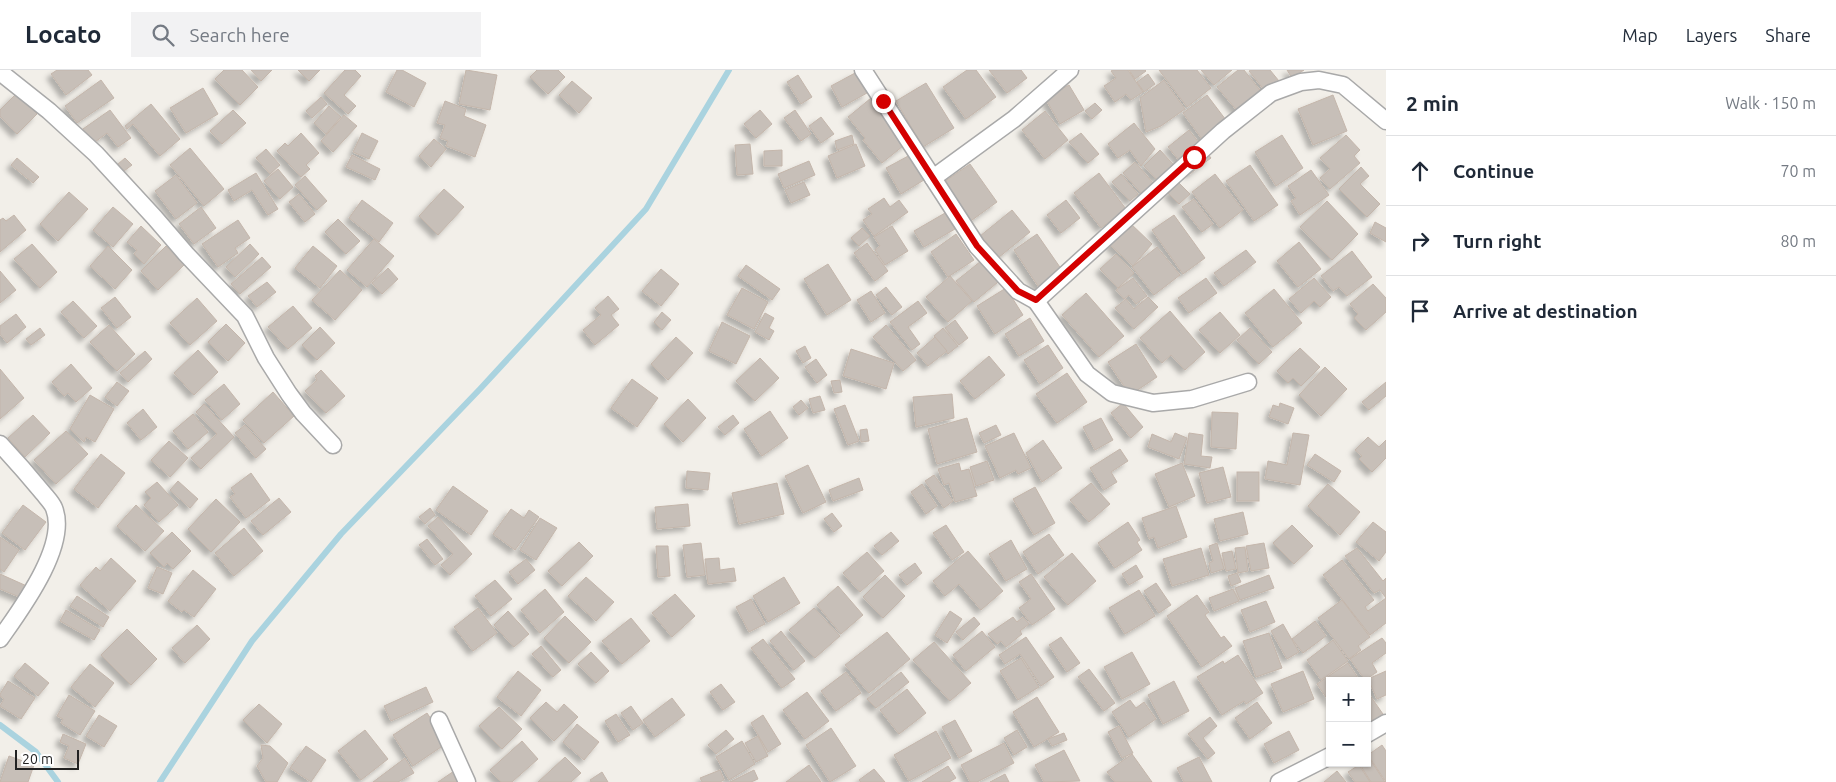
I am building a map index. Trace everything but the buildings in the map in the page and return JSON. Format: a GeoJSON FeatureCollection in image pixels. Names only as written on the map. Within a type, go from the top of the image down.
{"type":"FeatureCollection","features":[{"type":"Feature","properties":{"kind":"street"},"geometry":{"type":"LineString","coordinates":[[863,70],[977,246],[1018,291],[1036,300],[1086,374],[1112,393],[1153,403],[1192,400],[1248,382]]}},
{"type":"Feature","properties":{"kind":"street"},"geometry":{"type":"LineString","coordinates":[[933,178],[1014,119],[1070,70]]}},
{"type":"Feature","properties":{"kind":"street"},"geometry":{"type":"LineString","coordinates":[[0,72],[49,111],[96,154],[245,316],[266,358],[290,394],[303,413],[333,445]]}},
{"type":"Feature","properties":{"kind":"street"},"geometry":{"type":"LineString","coordinates":[[1036,300],[1223,131],[1271,93],[1301,82],[1319,80],[1344,85],[1386,121]]}},
{"type":"Feature","properties":{"kind":"street"},"geometry":{"type":"LineString","coordinates":[[0,444],[54,507],[57,519],[57,532],[51,554],[28,599],[0,639]]}},
{"type":"Feature","properties":{"kind":"street"},"geometry":{"type":"LineString","coordinates":[[438,720],[467,782]]}},
{"type":"Feature","properties":{"kind":"street"},"geometry":{"type":"LineString","coordinates":[[1371,732],[1386,723]]}},
{"type":"Feature","properties":{"kind":"street"},"geometry":{"type":"LineString","coordinates":[[1279,782],[1326,758]]}},
{"type":"Feature","properties":{"kind":"waterway"},"geometry":{"type":"LineString","coordinates":[[160,782],[252,641],[341,534],[480,389],[646,209],[729,70]]}},
{"type":"Feature","properties":{"kind":"waterway"},"geometry":{"type":"LineString","coordinates":[[0,725],[36,752],[58,782]]}},
{"type":"Feature","properties":{"kind":"route"},"geometry":{"type":"LineString","coordinates":[[883,101],[977,246],[1018,291],[1036,300],[1194,157]]}}]}
